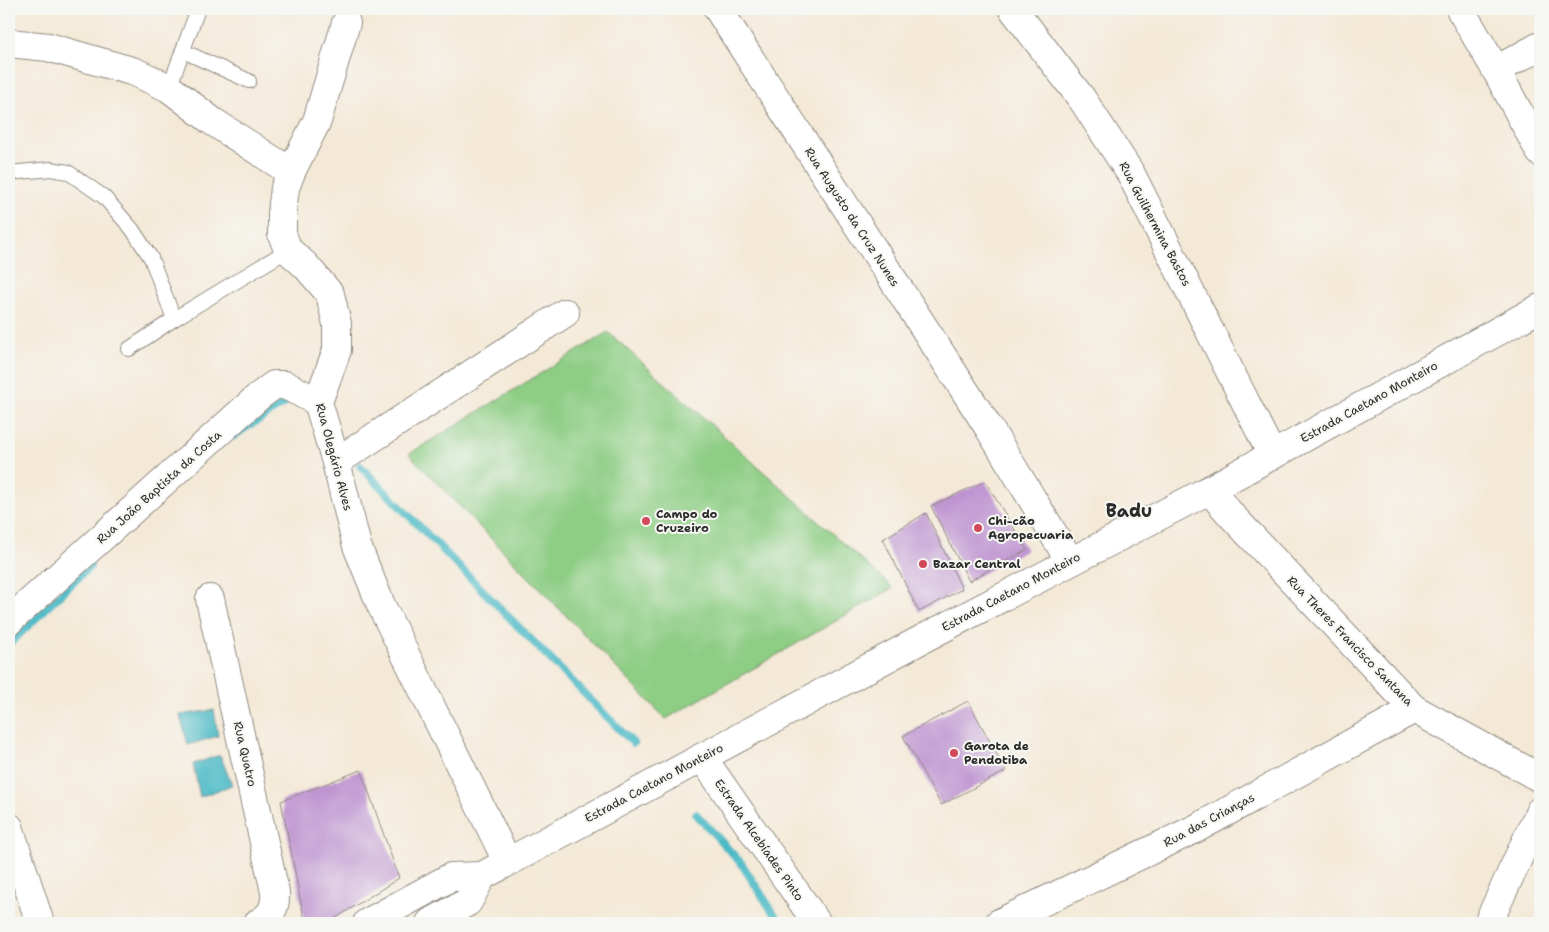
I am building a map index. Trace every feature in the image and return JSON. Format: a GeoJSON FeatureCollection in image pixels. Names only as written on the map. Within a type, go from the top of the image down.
{"type":"FeatureCollection","features":[{"type":"Feature","properties":{"kind":"street","name":"Rua Augusto da Cruz Nunes"},"geometry":{"type":"LineString","coordinates":[[718,9],[987,426],[1070,561]]}},
{"type":"Feature","properties":{"kind":"street","name":"Rua Guilhermina Bastos"},"geometry":{"type":"LineString","coordinates":[[1013,9],[1082,99],[1131,174],[1272,455]]}},
{"type":"Feature","properties":{"kind":"street"},"geometry":{"type":"LineString","coordinates":[[1460,9],[1496,70],[1540,152]]}},
{"type":"Feature","properties":{"kind":"street"},"geometry":{"type":"LineString","coordinates":[[288,250],[282,234],[285,188],[317,121],[346,23]]}},
{"type":"Feature","properties":{"kind":"street"},"geometry":{"type":"LineString","coordinates":[[9,43],[48,47],[135,72],[170,88],[212,121],[291,172]]}},
{"type":"Feature","properties":{"kind":"street"},"geometry":{"type":"LineString","coordinates":[[1496,70],[1540,46]]}},
{"type":"Feature","properties":{"kind":"street","name":"Rua Olegário Alves"},"geometry":{"type":"LineString","coordinates":[[288,250],[306,266],[330,294],[338,324],[338,350],[318,402],[336,462],[357,546],[381,605],[507,861]]}},
{"type":"Feature","properties":{"kind":"street","name":"Estrada Caetano Monteiro"},"geometry":{"type":"LineString","coordinates":[[367,923],[451,877],[482,876],[1070,561],[1209,490],[1540,308]]}},
{"type":"Feature","properties":{"kind":"street"},"geometry":{"type":"LineString","coordinates":[[336,462],[565,313]]}},
{"type":"Feature","properties":{"kind":"street","name":"Rua João Baptista da Costa"},"geometry":{"type":"LineString","coordinates":[[9,621],[258,397],[274,385],[285,385],[318,402]]}},
{"type":"Feature","properties":{"kind":"street","name":"Rua Theres Francisco Santana"},"geometry":{"type":"LineString","coordinates":[[1209,490],[1414,709],[1540,778]]}},
{"type":"Feature","properties":{"kind":"street","name":"Rua Quatro"},"geometry":{"type":"LineString","coordinates":[[210,599],[275,892],[266,916]]}},
{"type":"Feature","properties":{"kind":"street","name":"Rua das Crianças"},"geometry":{"type":"LineString","coordinates":[[999,923],[1197,828],[1414,709]]}},
{"type":"Feature","properties":{"kind":"street","name":"Estrada Alcebíades Pinto"},"geometry":{"type":"LineString","coordinates":[[702,757],[817,923]]}},
{"type":"Feature","properties":{"kind":"street"},"geometry":{"type":"LineString","coordinates":[[1488,923],[1540,811]]}},
{"type":"Feature","properties":{"kind":"street"},"geometry":{"type":"LineString","coordinates":[[9,827],[40,923]]}},
{"type":"Feature","properties":{"kind":"street"},"geometry":{"type":"LineString","coordinates":[[430,923],[468,902],[482,876]]}},
{"type":"Feature","properties":{"kind":"lane"},"geometry":{"type":"LineString","coordinates":[[170,88],[198,9]]}},
{"type":"Feature","properties":{"kind":"lane"},"geometry":{"type":"LineString","coordinates":[[183,51],[249,81]]}},
{"type":"Feature","properties":{"kind":"lane"},"geometry":{"type":"LineString","coordinates":[[9,173],[51,169],[68,172],[104,198],[132,228],[151,258],[174,319]]}},
{"type":"Feature","properties":{"kind":"lane"},"geometry":{"type":"LineString","coordinates":[[128,349],[288,250]]}},
{"type":"Feature","properties":{"kind":"green space","name":"Campo do Cruzeiro"},"geometry":{"type":"Polygon","coordinates":[[[608,332],[893,588],[666,719],[409,454],[608,332]]]}},
{"type":"Feature","properties":{"kind":"water"},"geometry":{"type":"Polygon","coordinates":[[[214,710],[218,736],[188,745],[180,715],[214,710]]]}},
{"type":"Feature","properties":{"kind":"water"},"geometry":{"type":"Polygon","coordinates":[[[220,755],[232,785],[200,797],[193,764],[220,755]]]}},
{"type":"Feature","properties":{"kind":"building","name":"Chi-cão Agropecuaria"},"geometry":{"type":"Polygon","coordinates":[[[985,481],[1027,550],[969,581],[931,506],[985,481]]]}},
{"type":"Feature","properties":{"kind":"building","name":"Bazar Central"},"geometry":{"type":"Polygon","coordinates":[[[926,513],[962,589],[919,612],[883,539],[926,513]]]}},
{"type":"Feature","properties":{"kind":"building","name":"Garota de Pendotiba"},"geometry":{"type":"Polygon","coordinates":[[[968,701],[1006,771],[941,805],[903,736],[968,701]]]}},
{"type":"Feature","properties":{"kind":"building"},"geometry":{"type":"Polygon","coordinates":[[[361,770],[399,878],[328,923],[305,923],[281,801],[361,770]]]}},
{"type":"Feature","properties":{"kind":"waterway"},"geometry":{"type":"LineString","coordinates":[[234,436],[285,403]]}},
{"type":"Feature","properties":{"kind":"waterway"},"geometry":{"type":"LineString","coordinates":[[360,466],[633,743]]}},
{"type":"Feature","properties":{"kind":"waterway"},"geometry":{"type":"LineString","coordinates":[[9,644],[90,566]]}},
{"type":"Feature","properties":{"kind":"waterway"},"geometry":{"type":"LineString","coordinates":[[696,814],[741,863],[780,923]]}},
{"type":"Feature","properties":{"kind":"place","name":"Campo do Cruzeiro"},"geometry":{"type":"Point","coordinates":[646,521]}},
{"type":"Feature","properties":{"kind":"place","name":"Chi-cão Agropecuaria"},"geometry":{"type":"Point","coordinates":[978,528]}},
{"type":"Feature","properties":{"kind":"place","name":"Bazar Central"},"geometry":{"type":"Point","coordinates":[923,564]}},
{"type":"Feature","properties":{"kind":"place","name":"Garota de Pendotiba"},"geometry":{"type":"Point","coordinates":[954,753]}},
{"type":"Feature","properties":{"kind":"district","name":"Badu"},"geometry":{"type":"Point","coordinates":[1129,511]}}]}
